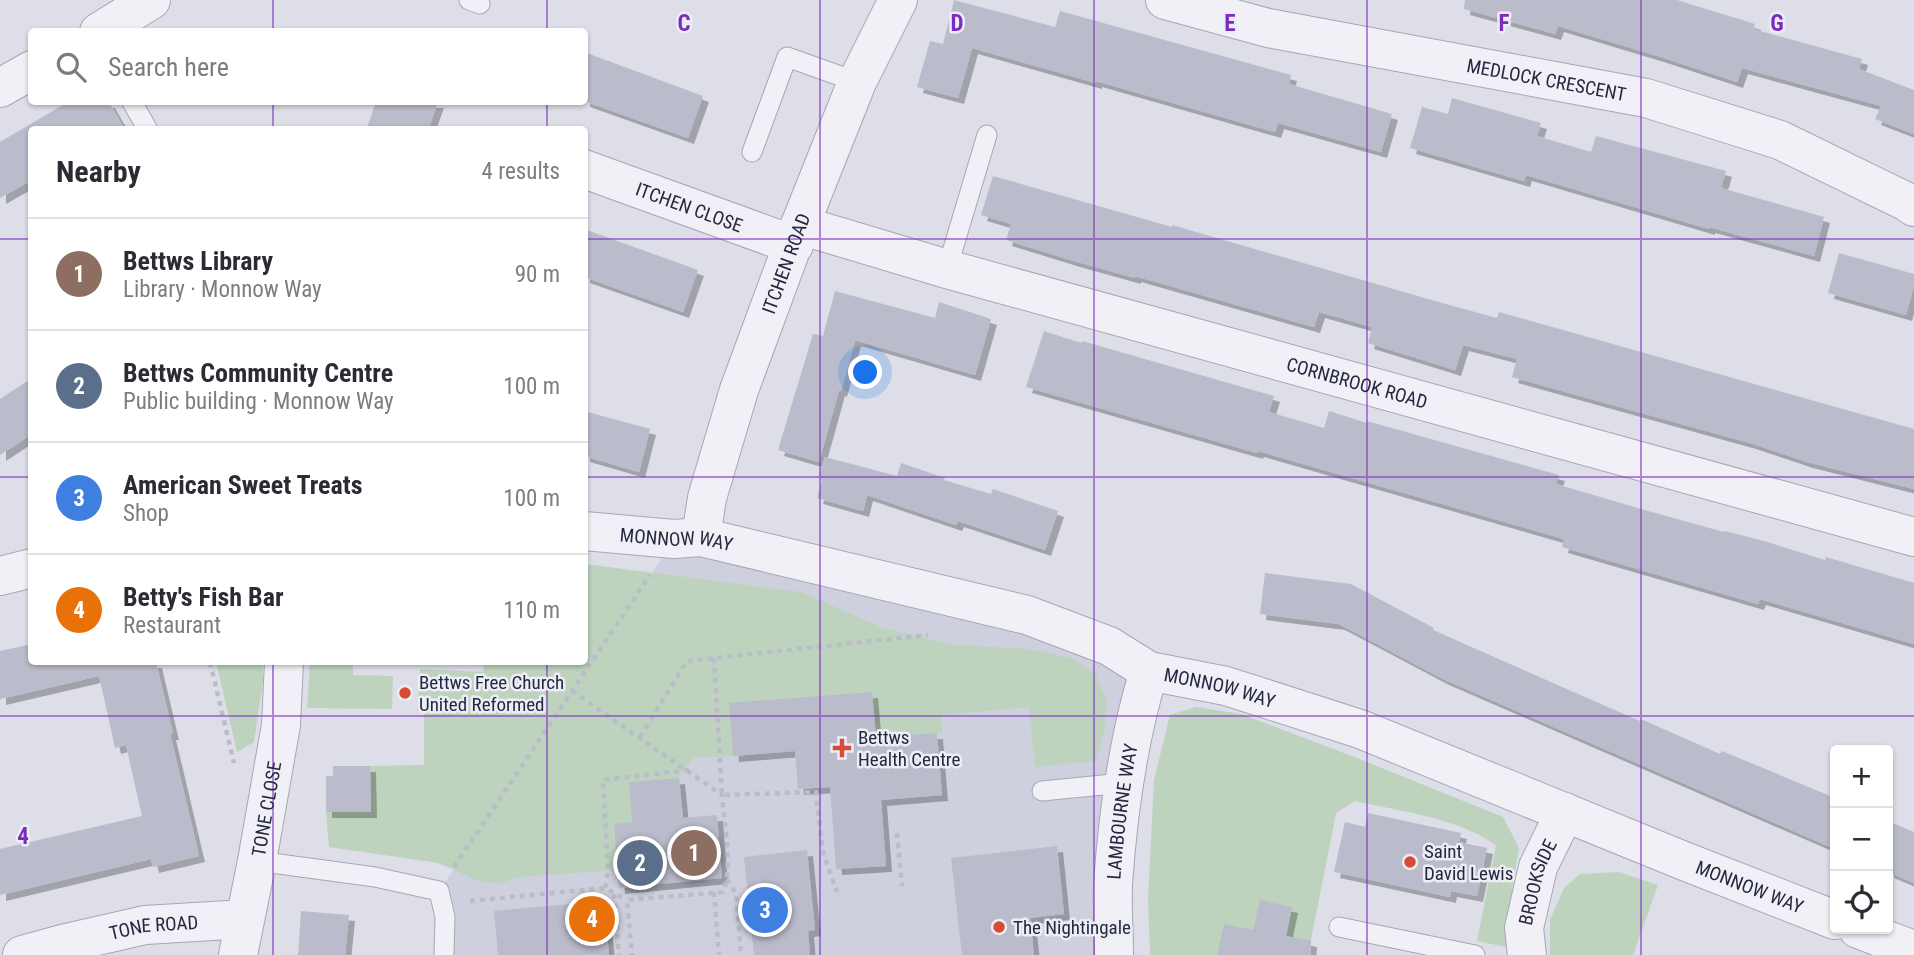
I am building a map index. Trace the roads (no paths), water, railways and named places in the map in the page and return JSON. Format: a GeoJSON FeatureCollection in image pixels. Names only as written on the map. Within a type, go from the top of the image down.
{"type":"FeatureCollection","features":[{"type":"Feature","properties":{"kind":"street"},"geometry":{"type":"LineString","coordinates":[[106,28],[151,0]]}},
{"type":"Feature","properties":{"kind":"street","name":"ITCHEN ROAD"},"geometry":{"type":"LineString","coordinates":[[688,538],[707,498],[739,390],[797,235],[857,82],[898,0]]}},
{"type":"Feature","properties":{"kind":"street","name":"MEDLOCK CRESCENT"},"geometry":{"type":"LineString","coordinates":[[1165,0],[1268,28],[1646,98],[1780,140],[1914,207]]}},
{"type":"Feature","properties":{"kind":"street"},"geometry":{"type":"LineString","coordinates":[[0,88],[28,72]]}},
{"type":"Feature","properties":{"kind":"street","name":"ITCHEN CLOSE"},"geometry":{"type":"LineString","coordinates":[[588,170],[797,235]]}},
{"type":"Feature","properties":{"kind":"street","name":"CORNBROOK ROAD"},"geometry":{"type":"LineString","coordinates":[[797,235],[947,269],[1914,537]]}},
{"type":"Feature","properties":{"kind":"street","name":"MONNOW WAY"},"geometry":{"type":"LineString","coordinates":[[588,531],[688,538],[1027,615],[1109,646],[1149,671],[1226,686],[1360,729],[1830,918]]}},
{"type":"Feature","properties":{"kind":"street"},"geometry":{"type":"LineString","coordinates":[[0,576],[28,569]]}},
{"type":"Feature","properties":{"kind":"street","name":"TONE CLOSE"},"geometry":{"type":"LineString","coordinates":[[242,937],[281,725],[284,665]]}},
{"type":"Feature","properties":{"kind":"street","name":"LAMBOURNE WAY"},"geometry":{"type":"LineString","coordinates":[[1114,955],[1113,887],[1123,783],[1137,709],[1149,671]]}},
{"type":"Feature","properties":{"kind":"street","name":"BROOKSIDE"},"geometry":{"type":"LineString","coordinates":[[1527,955],[1524,928],[1538,867],[1565,812]]}},
{"type":"Feature","properties":{"kind":"street","name":"TONE ROAD"},"geometry":{"type":"LineString","coordinates":[[22,955],[145,925],[242,937]]}},
{"type":"Feature","properties":{"kind":"street"},"geometry":{"type":"LineString","coordinates":[[1871,934],[1914,950]]}},
{"type":"Feature","properties":{"kind":"lane"},"geometry":{"type":"LineString","coordinates":[[752,152],[786,57],[857,82]]}},
{"type":"Feature","properties":{"kind":"lane"},"geometry":{"type":"LineString","coordinates":[[134,105],[146,126]]}},
{"type":"Feature","properties":{"kind":"lane"},"geometry":{"type":"LineString","coordinates":[[947,269],[987,135]]}},
{"type":"Feature","properties":{"kind":"lane"},"geometry":{"type":"LineString","coordinates":[[1042,790],[1123,783]]}},
{"type":"Feature","properties":{"kind":"lane"},"geometry":{"type":"LineString","coordinates":[[257,861],[375,877],[441,897],[445,917],[444,955]]}},
{"type":"Feature","properties":{"kind":"lane"},"geometry":{"type":"LineString","coordinates":[[1339,927],[1475,955]]}},
{"type":"Feature","properties":{"kind":"place","name":"Bettws Free Church United Reformed"},"geometry":{"type":"Point","coordinates":[405,693]}},
{"type":"Feature","properties":{"kind":"place","name":"Bettws Health Centre"},"geometry":{"type":"Point","coordinates":[842,748]}},
{"type":"Feature","properties":{"kind":"place","name":"Bettws Library"},"geometry":{"type":"Point","coordinates":[694,853]}},
{"type":"Feature","properties":{"kind":"place","name":"Saint David Lewis"},"geometry":{"type":"Point","coordinates":[1410,862]}},
{"type":"Feature","properties":{"kind":"place","name":"Bettws Community Centre"},"geometry":{"type":"Point","coordinates":[640,863]}},
{"type":"Feature","properties":{"kind":"place","name":"American Sweet Treats"},"geometry":{"type":"Point","coordinates":[765,910]}},
{"type":"Feature","properties":{"kind":"place","name":"Betty's Fish Bar"},"geometry":{"type":"Point","coordinates":[592,919]}},
{"type":"Feature","properties":{"kind":"place","name":"The Nightingale"},"geometry":{"type":"Point","coordinates":[999,927]}}]}
